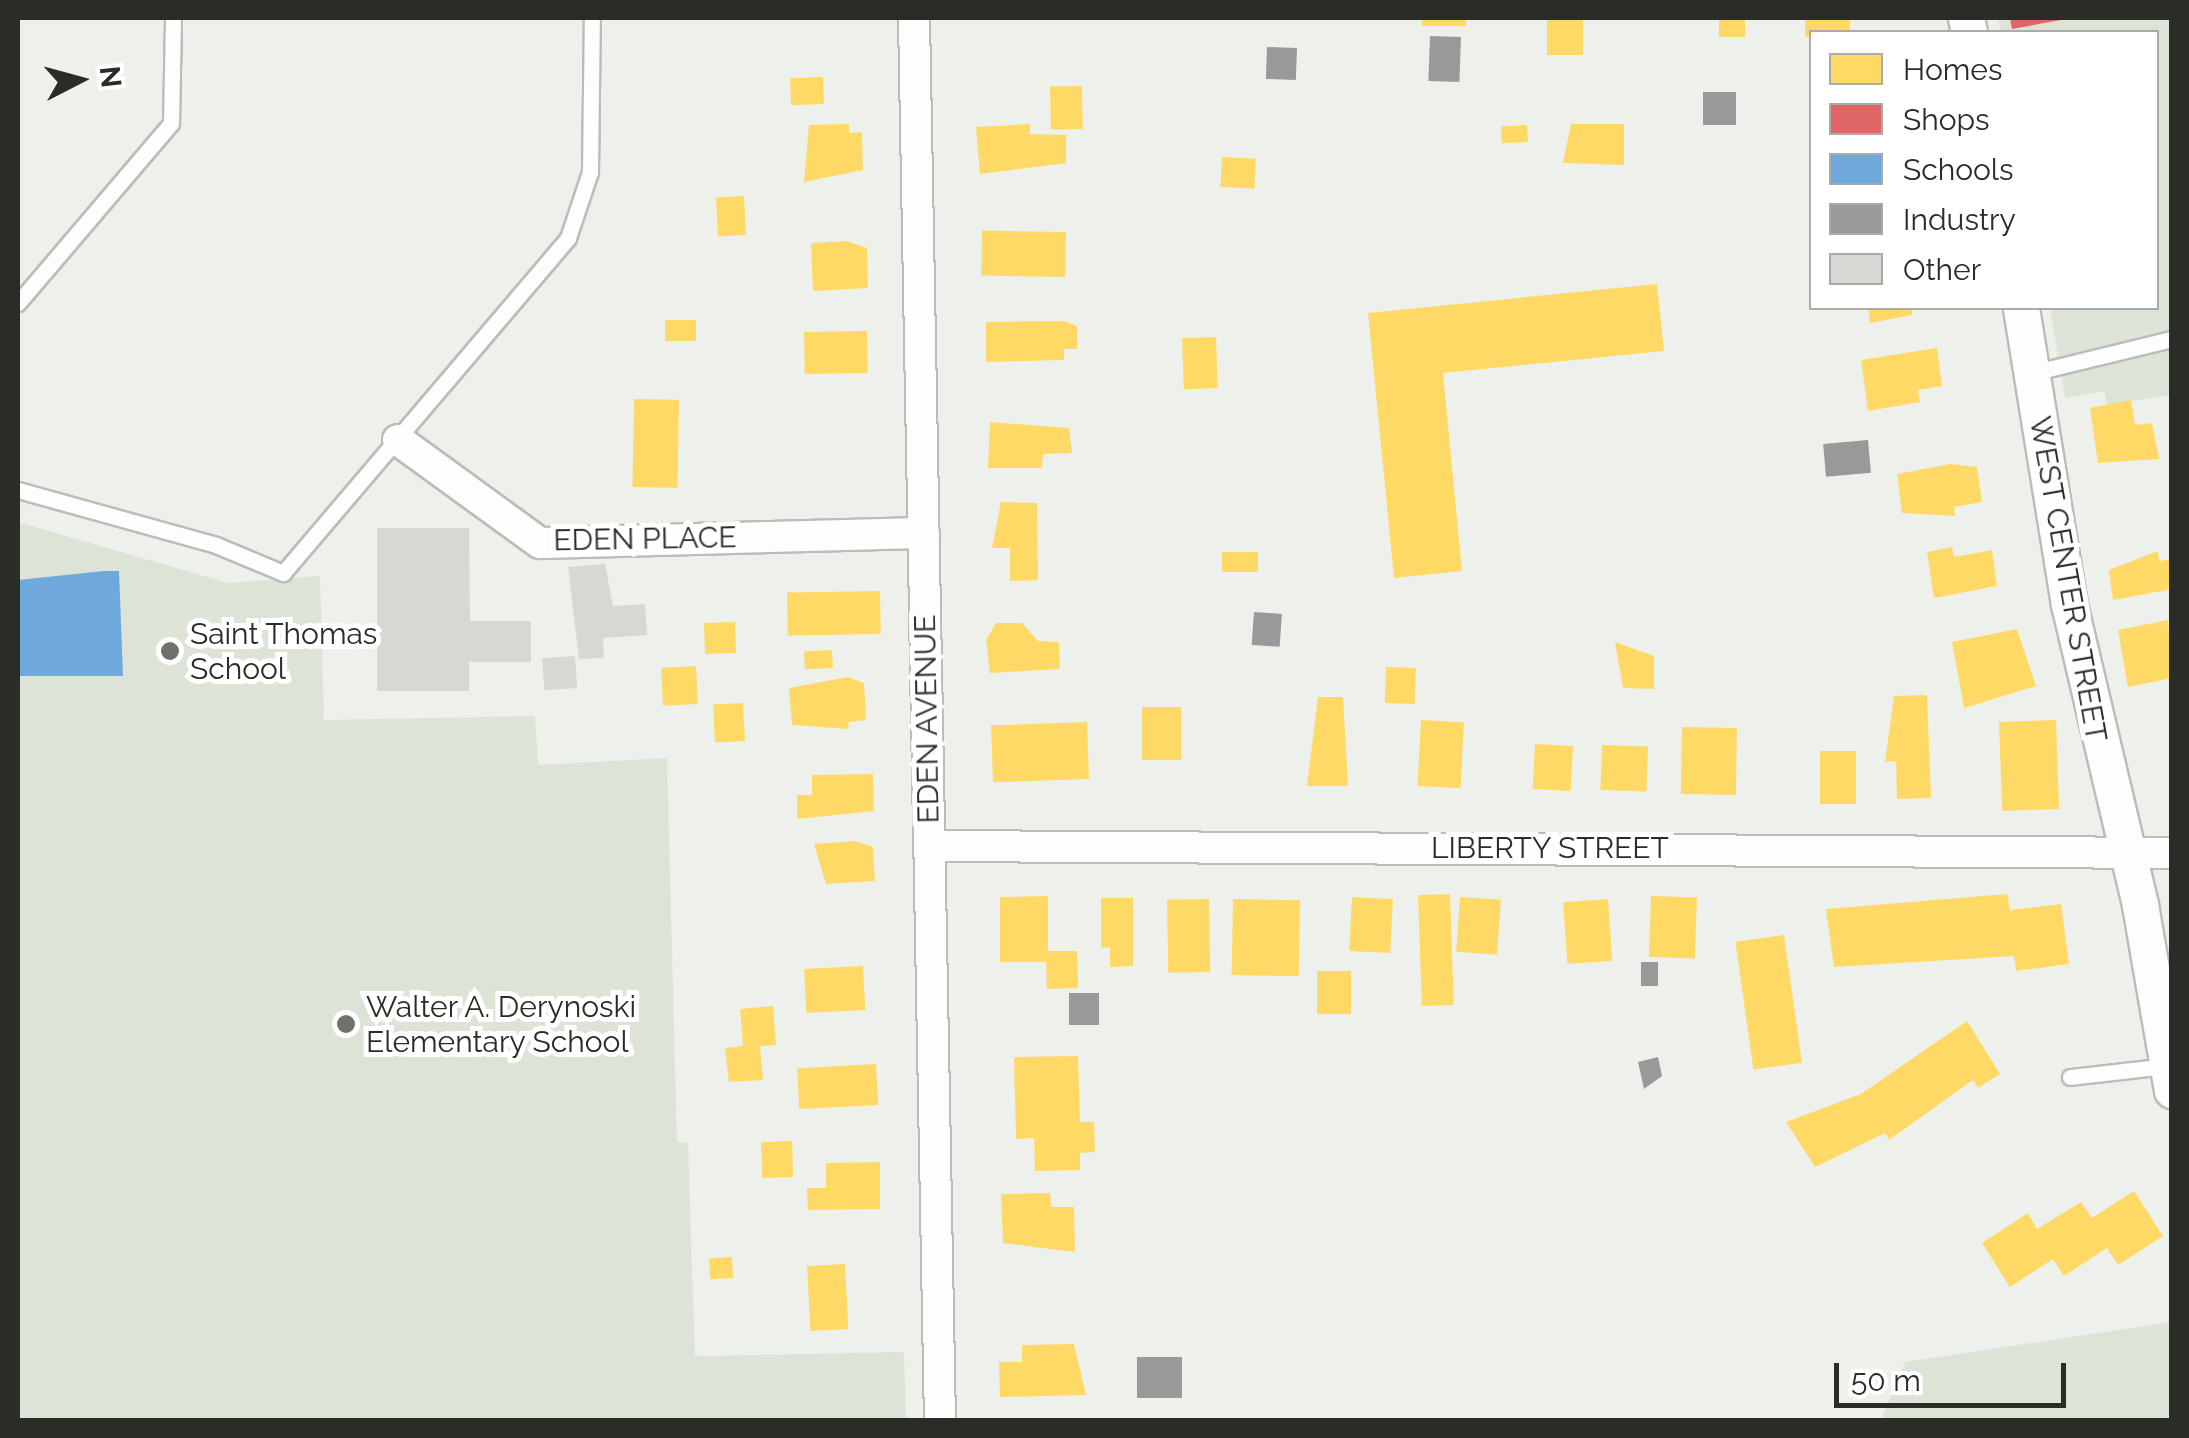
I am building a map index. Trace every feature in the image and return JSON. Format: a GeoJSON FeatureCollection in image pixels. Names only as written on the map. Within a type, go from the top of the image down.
{"type":"FeatureCollection","features":[{"type":"Feature","properties":{"kind":"street","name":"EDEN AVENUE"},"geometry":{"type":"LineString","coordinates":[[914,18],[940,1420]]}},
{"type":"Feature","properties":{"kind":"street","name":"WEST CENTER STREET"},"geometry":{"type":"LineString","coordinates":[[2021,310],[2068,604],[2169,1078]]}},
{"type":"Feature","properties":{"kind":"street","name":"EDEN PLACE"},"geometry":{"type":"LineString","coordinates":[[398,440],[540,543],[924,533]]}},
{"type":"Feature","properties":{"kind":"street","name":"LIBERTY STREET"},"geometry":{"type":"LineString","coordinates":[[928,846],[2172,853]]}},
{"type":"Feature","properties":{"kind":"lane"},"geometry":{"type":"LineString","coordinates":[[18,303],[171,123],[173,18]]}},
{"type":"Feature","properties":{"kind":"lane"},"geometry":{"type":"LineString","coordinates":[[18,490],[284,573],[568,238],[590,172],[592,18]]}},
{"type":"Feature","properties":{"kind":"lane"},"geometry":{"type":"LineString","coordinates":[[2032,373],[2172,339]]}},
{"type":"Feature","properties":{"kind":"lane"},"geometry":{"type":"LineString","coordinates":[[2070,1077],[2169,1078]]}},
{"type":"Feature","properties":{"kind":"shaded area"},"geometry":{"type":"Polygon","coordinates":[[[1998,18],[2171,18],[2171,395],[2107,405],[2104,391],[2065,398],[2050,310],[2159,310],[2159,30],[2001,30],[1998,18]]]}},
{"type":"Feature","properties":{"kind":"shaded area","name":"Walter A. Derynoski Elementary School"},"geometry":{"type":"Polygon","coordinates":[[[18,522],[228,583],[320,576],[324,720],[535,716],[538,765],[667,758],[677,1142],[688,1143],[695,1356],[904,1352],[906,1420],[18,1420],[18,522]]]}},
{"type":"Feature","properties":{"kind":"shaded area"},"geometry":{"type":"Polygon","coordinates":[[[2171,1322],[2171,1420],[1881,1420],[1905,1362],[2171,1322]]]}},
{"type":"Feature","properties":{"kind":"building: Homes"},"geometry":{"type":"Polygon","coordinates":[[[1422,18],[1466,18],[1466,26],[1422,26],[1422,18]]]}},
{"type":"Feature","properties":{"kind":"building: Homes"},"geometry":{"type":"Polygon","coordinates":[[[1547,18],[1583,18],[1583,55],[1547,55],[1547,18]]]}},
{"type":"Feature","properties":{"kind":"building: Homes"},"geometry":{"type":"Polygon","coordinates":[[[1719,18],[1745,18],[1745,37],[1719,37],[1719,18]]]}},
{"type":"Feature","properties":{"kind":"building: Homes"},"geometry":{"type":"Polygon","coordinates":[[[1805,18],[1850,18],[1850,30],[1809,30],[1809,37],[1805,37],[1805,18]]]}},
{"type":"Feature","properties":{"kind":"building: Homes"},"geometry":{"type":"Polygon","coordinates":[[[823,77],[824,104],[791,105],[790,78],[823,77]]]}},
{"type":"Feature","properties":{"kind":"building: Homes"},"geometry":{"type":"Polygon","coordinates":[[[1082,86],[1083,129],[1051,130],[1050,87],[1082,86]]]}},
{"type":"Feature","properties":{"kind":"building: Homes"},"geometry":{"type":"Polygon","coordinates":[[[849,124],[849,133],[862,132],[863,170],[804,182],[809,125],[849,124]]]}},
{"type":"Feature","properties":{"kind":"building: Homes"},"geometry":{"type":"Polygon","coordinates":[[[1030,124],[1030,134],[1066,135],[1066,163],[980,174],[976,127],[1030,124]]]}},
{"type":"Feature","properties":{"kind":"building: Homes"},"geometry":{"type":"Polygon","coordinates":[[[1571,124],[1624,124],[1624,165],[1563,163],[1571,124]]]}},
{"type":"Feature","properties":{"kind":"building: Homes"},"geometry":{"type":"Polygon","coordinates":[[[1527,125],[1528,142],[1502,143],[1501,126],[1527,125]]]}},
{"type":"Feature","properties":{"kind":"building: Homes"},"geometry":{"type":"Polygon","coordinates":[[[1222,157],[1256,159],[1254,189],[1220,187],[1222,157]]]}},
{"type":"Feature","properties":{"kind":"building: Homes"},"geometry":{"type":"Polygon","coordinates":[[[744,196],[746,235],[718,236],[716,197],[744,196]]]}},
{"type":"Feature","properties":{"kind":"building: Homes"},"geometry":{"type":"Polygon","coordinates":[[[982,231],[1066,232],[1065,277],[981,276],[982,231]]]}},
{"type":"Feature","properties":{"kind":"building: Homes"},"geometry":{"type":"Polygon","coordinates":[[[846,241],[867,248],[868,288],[813,291],[811,243],[846,241]]]}},
{"type":"Feature","properties":{"kind":"building: Homes"},"geometry":{"type":"Polygon","coordinates":[[[1657,284],[1664,351],[1443,373],[1462,571],[1394,578],[1368,313],[1657,284]]]}},
{"type":"Feature","properties":{"kind":"building: Homes"},"geometry":{"type":"Polygon","coordinates":[[[1868,310],[1912,310],[1912,315],[1870,323],[1868,310]]]}},
{"type":"Feature","properties":{"kind":"building: Homes"},"geometry":{"type":"Polygon","coordinates":[[[665,320],[696,320],[696,341],[665,341],[665,320]]]}},
{"type":"Feature","properties":{"kind":"building: Homes"},"geometry":{"type":"Polygon","coordinates":[[[1064,321],[1077,326],[1077,349],[1064,349],[1064,360],[986,362],[986,322],[1064,321]]]}},
{"type":"Feature","properties":{"kind":"building: Homes"},"geometry":{"type":"Polygon","coordinates":[[[867,331],[868,373],[805,374],[804,332],[867,331]]]}},
{"type":"Feature","properties":{"kind":"building: Homes"},"geometry":{"type":"Polygon","coordinates":[[[1216,337],[1218,388],[1184,389],[1182,338],[1216,337]]]}},
{"type":"Feature","properties":{"kind":"building: Homes"},"geometry":{"type":"Polygon","coordinates":[[[1937,348],[1942,386],[1918,390],[1920,402],[1868,411],[1861,360],[1937,348]]]}},
{"type":"Feature","properties":{"kind":"building: Homes"},"geometry":{"type":"Polygon","coordinates":[[[634,399],[679,400],[677,488],[632,487],[634,399]]]}},
{"type":"Feature","properties":{"kind":"building: Homes"},"geometry":{"type":"Polygon","coordinates":[[[2131,400],[2135,425],[2152,423],[2159,459],[2098,463],[2090,408],[2131,400]]]}},
{"type":"Feature","properties":{"kind":"building: Homes"},"geometry":{"type":"Polygon","coordinates":[[[990,422],[1069,428],[1072,453],[1043,454],[1042,468],[988,468],[990,422]]]}},
{"type":"Feature","properties":{"kind":"building: Homes"},"geometry":{"type":"Polygon","coordinates":[[[1950,464],[1977,467],[1982,502],[1954,507],[1955,516],[1902,513],[1897,474],[1950,464]]]}},
{"type":"Feature","properties":{"kind":"building: Homes"},"geometry":{"type":"Polygon","coordinates":[[[1001,502],[1037,503],[1038,580],[1010,581],[1010,548],[992,548],[1001,502]]]}},
{"type":"Feature","properties":{"kind":"building: Homes"},"geometry":{"type":"Polygon","coordinates":[[[1952,547],[1954,557],[1992,550],[1997,586],[1934,598],[1927,552],[1952,547]]]}},
{"type":"Feature","properties":{"kind":"building: Homes"},"geometry":{"type":"Polygon","coordinates":[[[2158,551],[2159,561],[2172,559],[2172,589],[2113,600],[2109,570],[2158,551]]]}},
{"type":"Feature","properties":{"kind":"building: Homes"},"geometry":{"type":"Polygon","coordinates":[[[1222,552],[1258,552],[1258,572],[1222,572],[1222,552]]]}},
{"type":"Feature","properties":{"kind":"building: Homes"},"geometry":{"type":"Polygon","coordinates":[[[880,591],[881,634],[788,636],[787,593],[880,591]]]}},
{"type":"Feature","properties":{"kind":"building: Homes"},"geometry":{"type":"Polygon","coordinates":[[[2168,620],[2172,678],[2128,687],[2118,630],[2168,620]]]}},
{"type":"Feature","properties":{"kind":"building: Homes"},"geometry":{"type":"Polygon","coordinates":[[[735,622],[736,653],[705,654],[704,623],[735,622]]]}},
{"type":"Feature","properties":{"kind":"building: Homes"},"geometry":{"type":"Polygon","coordinates":[[[996,623],[1022,623],[1038,641],[1059,642],[1060,669],[990,673],[986,640],[996,623]]]}},
{"type":"Feature","properties":{"kind":"building: Homes"},"geometry":{"type":"Polygon","coordinates":[[[2017,629],[2036,686],[1964,708],[1952,642],[2017,629]]]}},
{"type":"Feature","properties":{"kind":"building: Homes"},"geometry":{"type":"Polygon","coordinates":[[[1615,642],[1654,656],[1654,689],[1623,688],[1615,642]]]}},
{"type":"Feature","properties":{"kind":"building: Homes"},"geometry":{"type":"Polygon","coordinates":[[[832,650],[833,668],[805,669],[804,651],[832,650]]]}},
{"type":"Feature","properties":{"kind":"building: Homes"},"geometry":{"type":"Polygon","coordinates":[[[696,666],[698,704],[663,706],[661,668],[696,666]]]}},
{"type":"Feature","properties":{"kind":"building: Homes"},"geometry":{"type":"Polygon","coordinates":[[[1386,667],[1416,668],[1415,704],[1385,703],[1386,667]]]}},
{"type":"Feature","properties":{"kind":"building: Homes"},"geometry":{"type":"Polygon","coordinates":[[[848,677],[864,683],[866,720],[848,722],[849,729],[792,725],[789,688],[848,677]]]}},
{"type":"Feature","properties":{"kind":"building: Homes"},"geometry":{"type":"Polygon","coordinates":[[[1927,695],[1931,798],[1897,799],[1896,761],[1885,762],[1894,696],[1927,695]]]}},
{"type":"Feature","properties":{"kind":"building: Homes"},"geometry":{"type":"Polygon","coordinates":[[[1318,697],[1343,697],[1348,786],[1307,786],[1318,697]]]}},
{"type":"Feature","properties":{"kind":"building: Homes"},"geometry":{"type":"Polygon","coordinates":[[[743,703],[745,741],[715,743],[713,705],[743,703]]]}},
{"type":"Feature","properties":{"kind":"building: Homes"},"geometry":{"type":"Polygon","coordinates":[[[1142,707],[1181,707],[1181,760],[1142,760],[1142,707]]]}},
{"type":"Feature","properties":{"kind":"building: Homes"},"geometry":{"type":"Polygon","coordinates":[[[1421,720],[1464,722],[1460,788],[1418,786],[1421,720]]]}},
{"type":"Feature","properties":{"kind":"building: Homes"},"geometry":{"type":"Polygon","coordinates":[[[2056,720],[2059,809],[2002,811],[1999,722],[2056,720]]]}},
{"type":"Feature","properties":{"kind":"building: Homes"},"geometry":{"type":"Polygon","coordinates":[[[1087,722],[1089,779],[993,782],[991,725],[1087,722]]]}},
{"type":"Feature","properties":{"kind":"building: Homes"},"geometry":{"type":"Polygon","coordinates":[[[1682,727],[1737,728],[1736,795],[1681,794],[1682,727]]]}},
{"type":"Feature","properties":{"kind":"building: Homes"},"geometry":{"type":"Polygon","coordinates":[[[1535,744],[1573,746],[1571,791],[1533,789],[1535,744]]]}},
{"type":"Feature","properties":{"kind":"building: Homes"},"geometry":{"type":"Polygon","coordinates":[[[1602,745],[1648,747],[1646,792],[1600,790],[1602,745]]]}},
{"type":"Feature","properties":{"kind":"building: Homes"},"geometry":{"type":"Polygon","coordinates":[[[1820,751],[1856,751],[1856,804],[1820,804],[1820,751]]]}},
{"type":"Feature","properties":{"kind":"building: Homes"},"geometry":{"type":"Polygon","coordinates":[[[873,774],[874,811],[797,819],[797,795],[812,795],[812,775],[873,774]]]}},
{"type":"Feature","properties":{"kind":"building: Homes"},"geometry":{"type":"Polygon","coordinates":[[[854,841],[873,847],[875,881],[826,884],[814,844],[854,841]]]}},
{"type":"Feature","properties":{"kind":"building: Homes"},"geometry":{"type":"Polygon","coordinates":[[[1450,894],[1454,1005],[1422,1006],[1418,895],[1450,894]]]}},
{"type":"Feature","properties":{"kind":"building: Homes"},"geometry":{"type":"Polygon","coordinates":[[[2007,894],[2010,910],[2061,904],[2069,964],[2016,971],[2014,956],[1834,967],[1826,909],[2007,894]]]}},
{"type":"Feature","properties":{"kind":"building: Homes"},"geometry":{"type":"Polygon","coordinates":[[[1048,896],[1048,951],[1077,951],[1078,988],[1047,989],[1046,962],[1000,962],[1000,897],[1048,896]]]}},
{"type":"Feature","properties":{"kind":"building: Homes"},"geometry":{"type":"Polygon","coordinates":[[[1651,896],[1697,898],[1695,959],[1649,957],[1651,896]]]}},
{"type":"Feature","properties":{"kind":"building: Homes"},"geometry":{"type":"Polygon","coordinates":[[[1352,897],[1393,899],[1390,953],[1349,951],[1352,897]]]}},
{"type":"Feature","properties":{"kind":"building: Homes"},"geometry":{"type":"Polygon","coordinates":[[[1460,897],[1501,900],[1497,955],[1456,952],[1460,897]]]}},
{"type":"Feature","properties":{"kind":"building: Homes"},"geometry":{"type":"Polygon","coordinates":[[[1101,898],[1133,898],[1133,966],[1110,967],[1110,947],[1101,948],[1101,898]]]}},
{"type":"Feature","properties":{"kind":"building: Homes"},"geometry":{"type":"Polygon","coordinates":[[[1209,899],[1210,972],[1168,973],[1167,900],[1209,899]]]}},
{"type":"Feature","properties":{"kind":"building: Homes"},"geometry":{"type":"Polygon","coordinates":[[[1233,899],[1300,900],[1299,976],[1232,975],[1233,899]]]}},
{"type":"Feature","properties":{"kind":"building: Homes"},"geometry":{"type":"Polygon","coordinates":[[[1608,899],[1612,961],[1567,964],[1563,902],[1608,899]]]}},
{"type":"Feature","properties":{"kind":"building: Homes"},"geometry":{"type":"Polygon","coordinates":[[[1784,935],[1802,1063],[1753,1070],[1735,942],[1784,935]]]}},
{"type":"Feature","properties":{"kind":"building: Homes"},"geometry":{"type":"Polygon","coordinates":[[[863,966],[865,1010],[806,1013],[804,969],[863,966]]]}},
{"type":"Feature","properties":{"kind":"building: Homes"},"geometry":{"type":"Polygon","coordinates":[[[1317,971],[1351,971],[1351,1014],[1317,1014],[1317,971]]]}},
{"type":"Feature","properties":{"kind":"building: Homes"},"geometry":{"type":"Polygon","coordinates":[[[773,1006],[776,1045],[760,1046],[763,1080],[729,1082],[725,1048],[743,1046],[740,1009],[773,1006]]]}},
{"type":"Feature","properties":{"kind":"building: Homes"},"geometry":{"type":"Polygon","coordinates":[[[1967,1021],[2000,1074],[1978,1088],[1973,1080],[1889,1140],[1885,1133],[1815,1167],[1786,1122],[1861,1094],[1967,1021]]]}},
{"type":"Feature","properties":{"kind":"building: Homes"},"geometry":{"type":"Polygon","coordinates":[[[1078,1056],[1080,1122],[1094,1122],[1095,1152],[1080,1153],[1080,1170],[1035,1171],[1034,1138],[1016,1139],[1014,1057],[1078,1056]]]}},
{"type":"Feature","properties":{"kind":"building: Homes"},"geometry":{"type":"Polygon","coordinates":[[[876,1064],[878,1105],[799,1109],[797,1068],[876,1064]]]}},
{"type":"Feature","properties":{"kind":"building: Homes"},"geometry":{"type":"Polygon","coordinates":[[[792,1141],[793,1177],[762,1178],[761,1142],[792,1141]]]}},
{"type":"Feature","properties":{"kind":"building: Homes"},"geometry":{"type":"Polygon","coordinates":[[[880,1162],[880,1209],[808,1210],[807,1188],[826,1188],[826,1163],[880,1162]]]}},
{"type":"Feature","properties":{"kind":"building: Homes"},"geometry":{"type":"Polygon","coordinates":[[[2134,1191],[2163,1236],[2118,1265],[2107,1248],[2064,1276],[2053,1259],[2010,1287],[1982,1243],[2028,1213],[2037,1229],[2081,1202],[2092,1218],[2134,1191]]]}},
{"type":"Feature","properties":{"kind":"building: Homes"},"geometry":{"type":"Polygon","coordinates":[[[1050,1193],[1051,1207],[1074,1207],[1075,1252],[1003,1243],[1001,1194],[1050,1193]]]}},
{"type":"Feature","properties":{"kind":"building: Homes"},"geometry":{"type":"Polygon","coordinates":[[[732,1257],[733,1278],[710,1279],[709,1258],[732,1257]]]}},
{"type":"Feature","properties":{"kind":"building: Homes"},"geometry":{"type":"Polygon","coordinates":[[[845,1264],[848,1329],[810,1331],[807,1266],[845,1264]]]}},
{"type":"Feature","properties":{"kind":"building: Homes"},"geometry":{"type":"Polygon","coordinates":[[[1074,1344],[1086,1395],[1000,1397],[999,1362],[1022,1362],[1022,1345],[1074,1344]]]}},
{"type":"Feature","properties":{"kind":"building: Shops"},"geometry":{"type":"Polygon","coordinates":[[[2010,18],[2065,18],[2066,19],[2012,29],[2010,18]]]}},
{"type":"Feature","properties":{"kind":"building: Schools"},"geometry":{"type":"Polygon","coordinates":[[[119,571],[123,676],[18,676],[18,580],[119,571]]]}},
{"type":"Feature","properties":{"kind":"building: Industry"},"geometry":{"type":"Polygon","coordinates":[[[1430,36],[1461,37],[1459,82],[1428,81],[1430,36]]]}},
{"type":"Feature","properties":{"kind":"building: Industry"},"geometry":{"type":"Polygon","coordinates":[[[1267,47],[1297,48],[1296,80],[1266,79],[1267,47]]]}},
{"type":"Feature","properties":{"kind":"building: Industry"},"geometry":{"type":"Polygon","coordinates":[[[1703,92],[1736,92],[1736,125],[1703,125],[1703,92]]]}},
{"type":"Feature","properties":{"kind":"building: Industry"},"geometry":{"type":"Polygon","coordinates":[[[1868,440],[1871,473],[1826,477],[1823,444],[1868,440]]]}},
{"type":"Feature","properties":{"kind":"building: Industry"},"geometry":{"type":"Polygon","coordinates":[[[1254,612],[1282,614],[1280,647],[1252,645],[1254,612]]]}},
{"type":"Feature","properties":{"kind":"building: Industry"},"geometry":{"type":"Polygon","coordinates":[[[1641,962],[1658,962],[1658,986],[1641,986],[1641,962]]]}},
{"type":"Feature","properties":{"kind":"building: Industry"},"geometry":{"type":"Polygon","coordinates":[[[1069,993],[1099,993],[1099,1025],[1069,1025],[1069,993]]]}},
{"type":"Feature","properties":{"kind":"building: Industry"},"geometry":{"type":"Polygon","coordinates":[[[1658,1057],[1662,1076],[1644,1089],[1638,1062],[1658,1057]]]}},
{"type":"Feature","properties":{"kind":"building: Industry"},"geometry":{"type":"Polygon","coordinates":[[[1137,1357],[1182,1357],[1182,1398],[1137,1398],[1137,1357]]]}},
{"type":"Feature","properties":{"kind":"building: Other"},"geometry":{"type":"Polygon","coordinates":[[[377,528],[469,528],[470,621],[531,621],[531,662],[469,662],[469,691],[377,691],[377,528]]]}},
{"type":"Feature","properties":{"kind":"building: Other"},"geometry":{"type":"Polygon","coordinates":[[[605,564],[613,606],[645,604],[647,635],[603,638],[604,658],[579,659],[568,567],[605,564]]]}},
{"type":"Feature","properties":{"kind":"building: Other"},"geometry":{"type":"Polygon","coordinates":[[[575,656],[577,688],[544,690],[542,658],[575,656]]]}},
{"type":"Feature","properties":{"kind":"place","name":"Saint Thomas School"},"geometry":{"type":"Point","coordinates":[170,651]}},
{"type":"Feature","properties":{"kind":"place","name":"Walter A. Derynoski Elementary School"},"geometry":{"type":"Point","coordinates":[346,1024]}}]}
